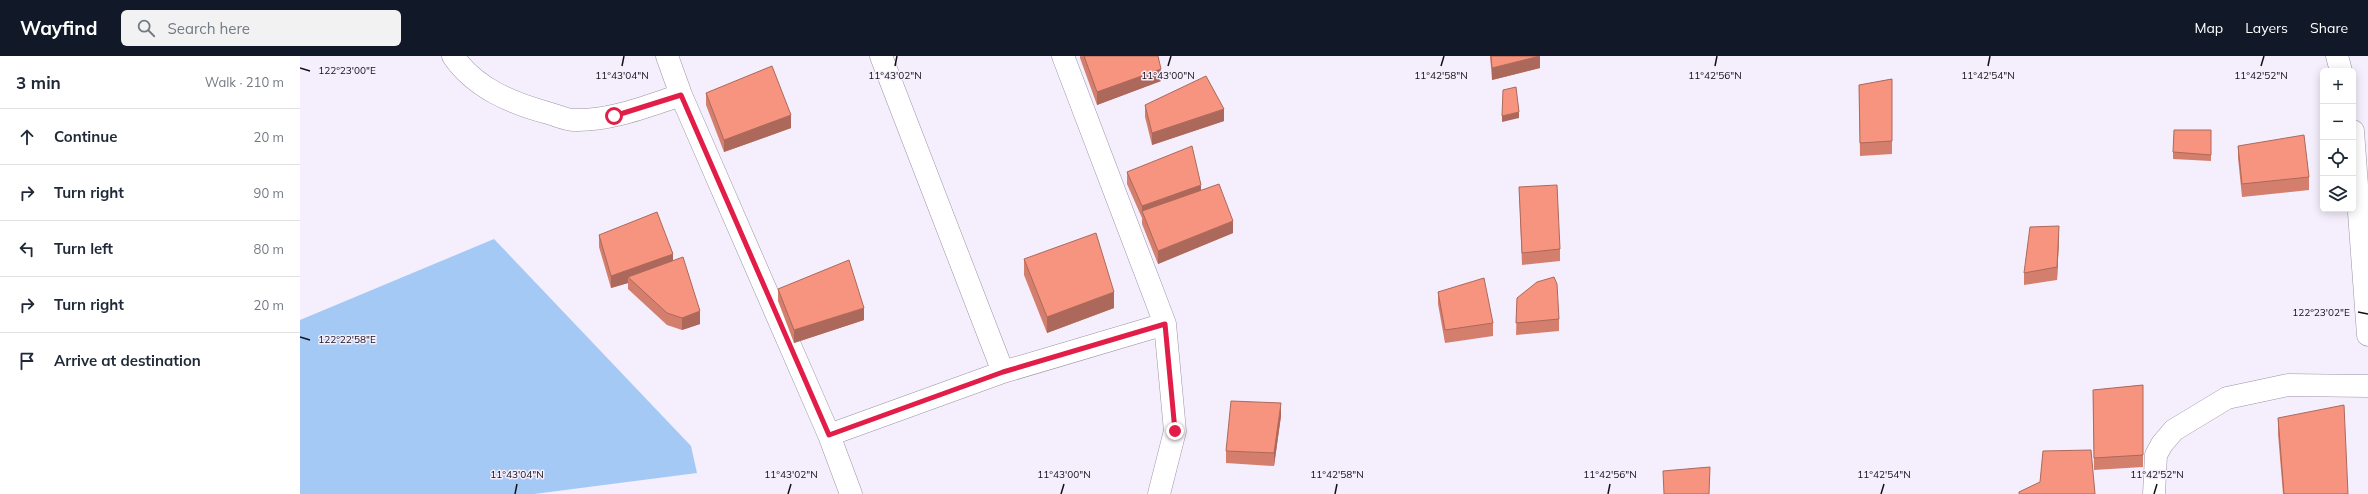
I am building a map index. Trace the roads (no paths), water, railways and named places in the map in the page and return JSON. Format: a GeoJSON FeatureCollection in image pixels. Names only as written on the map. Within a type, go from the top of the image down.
{"type":"FeatureCollection","features":[{"type":"Feature","properties":{"kind":"street"},"geometry":{"type":"LineString","coordinates":[[453,56],[462,70],[488,90],[530,108],[573,120],[614,116],[681,95]]}},
{"type":"Feature","properties":{"kind":"street"},"geometry":{"type":"LineString","coordinates":[[667,56],[681,95],[829,435],[851,494]]}},
{"type":"Feature","properties":{"kind":"street"},"geometry":{"type":"LineString","coordinates":[[881,56],[1003,372]]}},
{"type":"Feature","properties":{"kind":"street"},"geometry":{"type":"LineString","coordinates":[[1063,56],[1165,324],[1175,431],[1159,494]]}},
{"type":"Feature","properties":{"kind":"street"},"geometry":{"type":"LineString","coordinates":[[2337,56],[2340,68]]}},
{"type":"Feature","properties":{"kind":"street"},"geometry":{"type":"LineString","coordinates":[[2358,134],[2368,335]]}},
{"type":"Feature","properties":{"kind":"street"},"geometry":{"type":"LineString","coordinates":[[829,435],[1003,372],[1165,324]]}},
{"type":"Feature","properties":{"kind":"street"},"geometry":{"type":"LineString","coordinates":[[2154,494],[2156,455],[2162,444],[2174,430],[2227,398],[2288,385],[2368,386]]}},
{"type":"Feature","properties":{"kind":"water"},"geometry":{"type":"Polygon","coordinates":[[[494,239],[691,446],[697,473],[534,494],[300,494],[300,320],[494,239]]]}}]}
